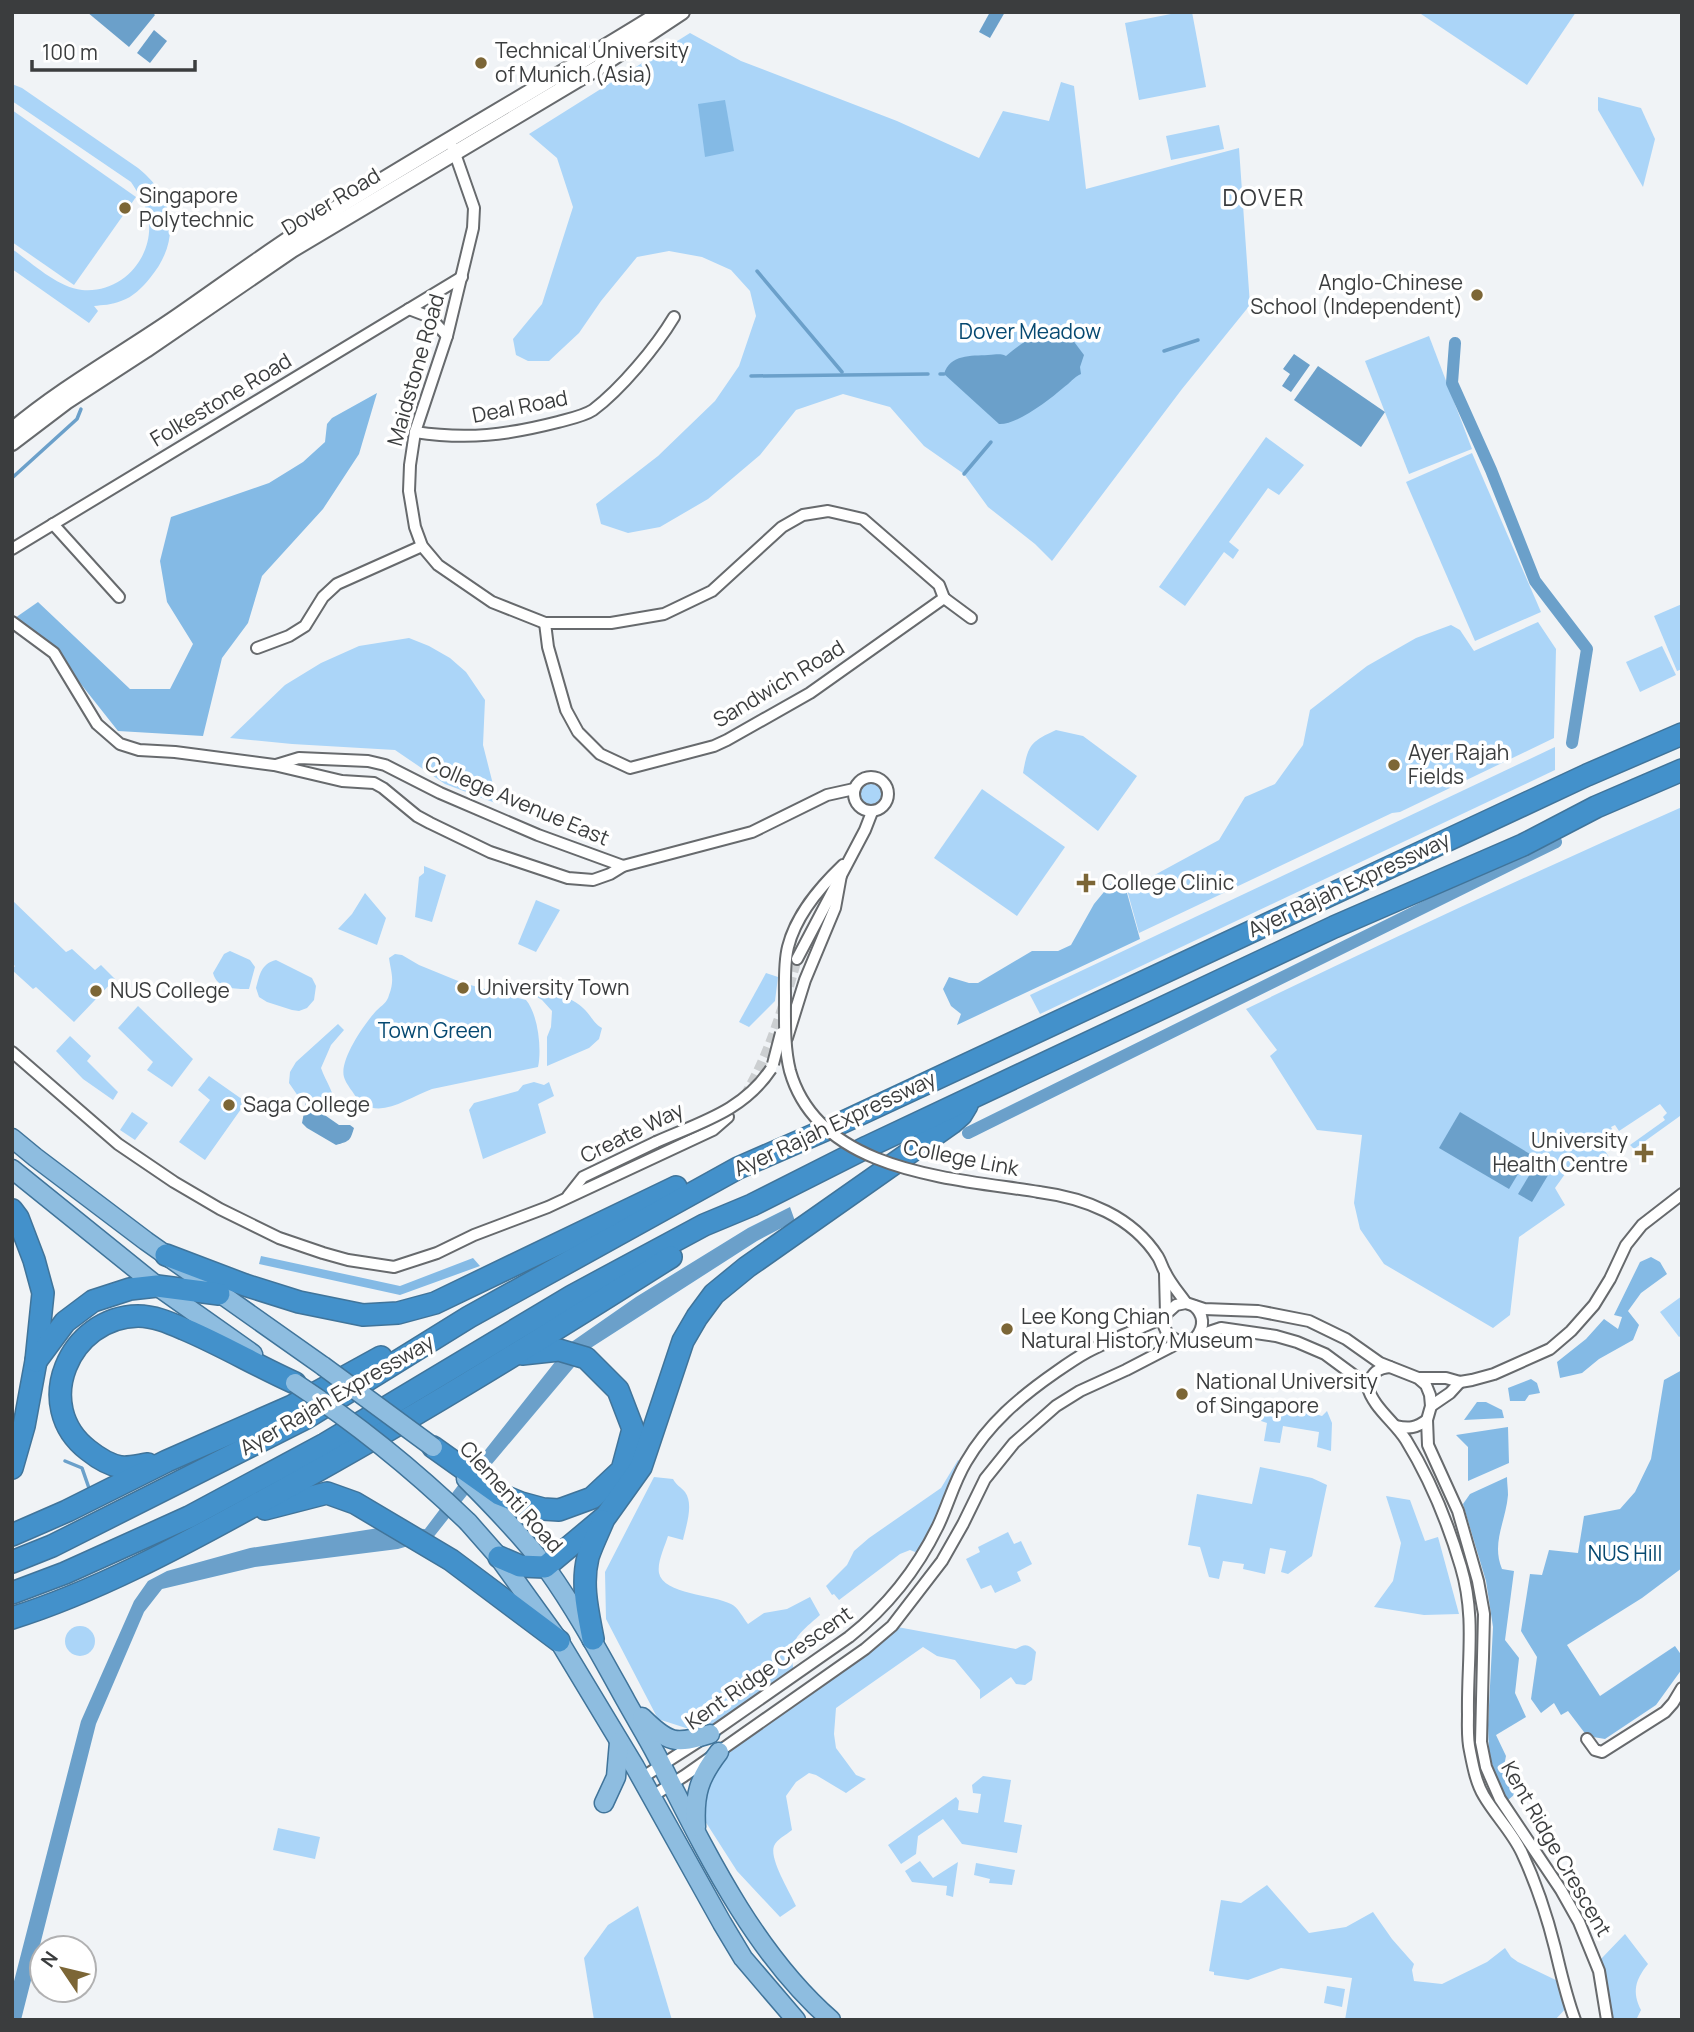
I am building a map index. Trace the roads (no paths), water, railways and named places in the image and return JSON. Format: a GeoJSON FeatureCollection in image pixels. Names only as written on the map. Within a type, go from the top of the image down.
{"type":"FeatureCollection","features":[{"type":"Feature","properties":{"kind":"highway","name":"Ayer Rajah Expressway"},"geometry":{"type":"LineString","coordinates":[[12,1562],[51,1546],[306,1418],[469,1317],[738,1168],[1587,775],[1682,734]]}},
{"type":"Feature","properties":{"kind":"highway","name":"Ayer Rajah Expressway"},"geometry":{"type":"LineString","coordinates":[[12,1592],[65,1573],[189,1517],[325,1444],[572,1296],[704,1225],[752,1205],[867,1147],[1334,927],[1523,845],[1596,807],[1682,770]]}},
{"type":"Feature","properties":{"kind":"highway"},"geometry":{"type":"LineString","coordinates":[[593,1639],[584,1577],[589,1554],[606,1516],[641,1467],[684,1341],[697,1317],[715,1294],[747,1267],[956,1120],[970,1100]]}},
{"type":"Feature","properties":{"kind":"highway"},"geometry":{"type":"LineString","coordinates":[[166,1255],[245,1285],[299,1301],[363,1315],[398,1313],[435,1303],[695,1178],[738,1168]]}},
{"type":"Feature","properties":{"kind":"highway"},"geometry":{"type":"LineString","coordinates":[[12,1618],[38,1609],[56,1612],[122,1584],[141,1564],[347,1455],[516,1355],[752,1205]]}},
{"type":"Feature","properties":{"kind":"highway"},"geometry":{"type":"LineString","coordinates":[[12,1210],[34,1260],[43,1293],[36,1361],[24,1426],[12,1468]]}},
{"type":"Feature","properties":{"kind":"highway"},"geometry":{"type":"LineString","coordinates":[[36,1361],[65,1322],[93,1301],[130,1289],[157,1286],[219,1294]]}},
{"type":"Feature","properties":{"kind":"highway"},"geometry":{"type":"LineString","coordinates":[[167,1461],[122,1467],[99,1459],[80,1444],[65,1425],[60,1399],[62,1375],[74,1350],[90,1333],[114,1320],[139,1316],[162,1320],[209,1339],[295,1383]]}},
{"type":"Feature","properties":{"kind":"highway"},"geometry":{"type":"LineString","coordinates":[[12,1535],[167,1461],[292,1406],[424,1333],[469,1317]]}},
{"type":"Feature","properties":{"kind":"highway"},"geometry":{"type":"LineString","coordinates":[[433,1447],[499,1494],[543,1509],[559,1510],[592,1498],[622,1470],[633,1429],[618,1390],[586,1358],[559,1350],[516,1355]]}},
{"type":"Feature","properties":{"kind":"highway"},"geometry":{"type":"LineString","coordinates":[[234,1517],[327,1493],[355,1503],[451,1560],[559,1641]]}},
{"type":"Feature","properties":{"kind":"highway"},"geometry":{"type":"LineString","coordinates":[[498,1556],[520,1566],[545,1567],[606,1516]]}},
{"type":"Feature","properties":{"kind":"main road","name":"Clementi Road"},"geometry":{"type":"LineString","coordinates":[[12,1138],[219,1294],[433,1447],[480,1493],[545,1567],[593,1639],[741,1912],[763,1944],[813,2004],[831,2020]]}},
{"type":"Feature","properties":{"kind":"main road"},"geometry":{"type":"LineString","coordinates":[[12,1169],[157,1286],[344,1416],[422,1478],[468,1522],[498,1556],[559,1641],[743,1958],[796,2020]]}},
{"type":"Feature","properties":{"kind":"main road"},"geometry":{"type":"LineString","coordinates":[[627,1702],[661,1735],[673,1740],[688,1741],[710,1734]]}},
{"type":"Feature","properties":{"kind":"main road"},"geometry":{"type":"LineString","coordinates":[[604,1804],[616,1777],[619,1742]]}},
{"type":"Feature","properties":{"kind":"main road"},"geometry":{"type":"LineString","coordinates":[[696,1830],[696,1794],[704,1774],[719,1752]]}},
{"type":"Feature","properties":{"kind":"street","name":"Dover Road"},"geometry":{"type":"LineString","coordinates":[[12,430],[60,394],[143,346],[662,12]]}},
{"type":"Feature","properties":{"kind":"street","name":"Dover Road"},"geometry":{"type":"LineString","coordinates":[[453,145],[599,67],[682,12]]}},
{"type":"Feature","properties":{"kind":"street","name":"Maidstone Road"},"geometry":{"type":"LineString","coordinates":[[453,145],[474,208],[473,228],[447,336],[415,432],[409,491],[415,527],[422,546],[438,565],[492,602],[545,623],[611,622],[664,614],[712,591],[782,527],[803,515],[828,511],[863,519],[939,585],[944,598],[971,618]]}},
{"type":"Feature","properties":{"kind":"street","name":"Folkestone Road"},"geometry":{"type":"LineString","coordinates":[[12,549],[462,277]]}},
{"type":"Feature","properties":{"kind":"street"},"geometry":{"type":"LineString","coordinates":[[409,309],[430,317],[447,336]]}},
{"type":"Feature","properties":{"kind":"street","name":"Deal Road"},"geometry":{"type":"LineString","coordinates":[[415,432],[449,437],[476,437],[536,428],[592,411],[630,374],[674,317]]}},
{"type":"Feature","properties":{"kind":"street","name":"Dover Road"},"geometry":{"type":"LineString","coordinates":[[12,443],[143,346]]}},
{"type":"Feature","properties":{"kind":"street"},"geometry":{"type":"LineString","coordinates":[[53,524],[118,597]]}},
{"type":"Feature","properties":{"kind":"street"},"geometry":{"type":"LineString","coordinates":[[257,648],[289,636],[305,626],[323,597],[337,584],[422,546]]}},
{"type":"Feature","properties":{"kind":"street","name":"Sandwich Road"},"geometry":{"type":"LineString","coordinates":[[545,623],[548,647],[566,710],[578,732],[600,754],[630,768],[714,746],[727,740],[810,693],[944,598]]}},
{"type":"Feature","properties":{"kind":"street","name":"College Avenue East"},"geometry":{"type":"LineString","coordinates":[[12,622],[54,653],[97,724],[120,744],[139,750],[274,765],[342,781],[374,783],[430,823],[490,852],[568,878],[593,880],[623,866]]}},
{"type":"Feature","properties":{"kind":"street","name":"College Avenue East"},"geometry":{"type":"LineString","coordinates":[[274,765],[299,758],[368,761],[385,765],[440,793],[538,835],[623,866]]}},
{"type":"Feature","properties":{"kind":"street"},"geometry":{"type":"LineString","coordinates":[[869,777],[878,778],[885,784],[888,793],[886,804],[872,812],[861,809],[854,800],[854,789],[860,781],[869,777]]}},
{"type":"Feature","properties":{"kind":"street"},"geometry":{"type":"LineString","coordinates":[[623,866],[752,832],[827,795],[854,789]]}},
{"type":"Feature","properties":{"kind":"street"},"geometry":{"type":"LineString","coordinates":[[797,960],[872,812]]}},
{"type":"Feature","properties":{"kind":"street","name":"College Link"},"geometry":{"type":"LineString","coordinates":[[852,856],[820,887],[797,924],[788,948],[784,972],[787,1058],[796,1088],[809,1109],[827,1130],[875,1159],[922,1173],[1056,1194],[1091,1203],[1113,1213],[1142,1237],[1158,1257],[1165,1274],[1190,1305]]}},
{"type":"Feature","properties":{"kind":"street","name":"College Link"},"geometry":{"type":"LineString","coordinates":[[786,1041],[805,980],[827,931],[837,900],[841,875]]}},
{"type":"Feature","properties":{"kind":"street","name":"Create Way"},"geometry":{"type":"LineString","coordinates":[[566,1199],[583,1177],[728,1110],[747,1097],[760,1085],[772,1066],[781,1039],[785,997]]}},
{"type":"Feature","properties":{"kind":"street"},"geometry":{"type":"LineString","coordinates":[[12,1052],[118,1143],[174,1182],[220,1209],[279,1238],[338,1257],[400,1266],[566,1199]]}},
{"type":"Feature","properties":{"kind":"street","name":"Create Way"},"geometry":{"type":"LineString","coordinates":[[566,1199],[713,1130],[727,1117]]}},
{"type":"Feature","properties":{"kind":"street"},"geometry":{"type":"LineString","coordinates":[[1418,1378],[1446,1378],[1460,1382],[1494,1374],[1550,1349],[1571,1331],[1594,1305],[1626,1245],[1642,1225],[1682,1194]]}},
{"type":"Feature","properties":{"kind":"street"},"geometry":{"type":"LineString","coordinates":[[1165,1274],[1166,1331],[1171,1338],[1185,1341],[1199,1334],[1203,1324],[1200,1314],[1190,1305]]}},
{"type":"Feature","properties":{"kind":"street","name":"Kent Ridge Crescent"},"geometry":{"type":"LineString","coordinates":[[640,1779],[822,1657],[869,1621],[903,1584],[923,1555],[965,1464],[998,1419],[1030,1391],[1086,1352],[1176,1305],[1190,1305]]}},
{"type":"Feature","properties":{"kind":"street"},"geometry":{"type":"LineString","coordinates":[[1190,1305],[1204,1309],[1258,1311],[1309,1321],[1346,1339],[1390,1367],[1418,1378],[1426,1385],[1431,1406],[1460,1382]]}},
{"type":"Feature","properties":{"kind":"street","name":"Kent Ridge Crescent"},"geometry":{"type":"LineString","coordinates":[[651,1797],[845,1663],[892,1626],[942,1561],[985,1479],[1027,1430],[1056,1406],[1080,1391],[1209,1332],[1222,1328],[1276,1336],[1325,1354],[1367,1385],[1380,1410],[1396,1426],[1414,1454],[1446,1522],[1470,1605],[1469,1747],[1475,1773],[1482,1794],[1521,1850],[1535,1884],[1575,2020]]}},
{"type":"Feature","properties":{"kind":"street"},"geometry":{"type":"LineString","coordinates":[[1367,1385],[1373,1373],[1390,1367]]}},
{"type":"Feature","properties":{"kind":"street","name":"Kent Ridge Crescent"},"geometry":{"type":"LineString","coordinates":[[1431,1406],[1427,1420],[1428,1445],[1458,1511],[1478,1581],[1484,1614],[1481,1742],[1486,1768],[1500,1800],[1562,1890],[1579,1922],[1599,1971],[1604,2017]]}},
{"type":"Feature","properties":{"kind":"street"},"geometry":{"type":"LineString","coordinates":[[1396,1426],[1407,1429],[1418,1427],[1427,1420]]}},
{"type":"Feature","properties":{"kind":"street"},"geometry":{"type":"LineString","coordinates":[[869,1621],[892,1626]]}},
{"type":"Feature","properties":{"kind":"street"},"geometry":{"type":"LineString","coordinates":[[836,1647],[838,1657],[845,1663]]}},
{"type":"Feature","properties":{"kind":"street"},"geometry":{"type":"LineString","coordinates":[[822,1657],[830,1663],[832,1672]]}},
{"type":"Feature","properties":{"kind":"street"},"geometry":{"type":"LineString","coordinates":[[1587,1739],[1595,1750],[1602,1752],[1665,1712],[1682,1688]]}},
{"type":"Feature","properties":{"kind":"waterway"},"geometry":{"type":"LineString","coordinates":[[757,271],[842,372]]}},
{"type":"Feature","properties":{"kind":"waterway"},"geometry":{"type":"LineString","coordinates":[[1164,351],[1198,340]]}},
{"type":"Feature","properties":{"kind":"waterway"},"geometry":{"type":"LineString","coordinates":[[1455,343],[1452,383],[1491,470],[1535,581],[1587,649],[1572,743]]}},
{"type":"Feature","properties":{"kind":"waterway"},"geometry":{"type":"LineString","coordinates":[[751,376],[928,374]]}},
{"type":"Feature","properties":{"kind":"waterway"},"geometry":{"type":"LineString","coordinates":[[12,478],[77,419],[81,409]]}},
{"type":"Feature","properties":{"kind":"waterway"},"geometry":{"type":"LineString","coordinates":[[964,474],[991,442]]}},
{"type":"Feature","properties":{"kind":"waterway"},"geometry":{"type":"LineString","coordinates":[[968,1133],[1556,842]]}},
{"type":"Feature","properties":{"kind":"waterway"},"geometry":{"type":"LineString","coordinates":[[65,1461],[82,1468],[90,1491]]}},
{"type":"Feature","properties":{"kind":"tunnel"},"geometry":{"type":"LineString","coordinates":[[744,1097],[769,1047],[797,959]]}},
{"type":"Feature","properties":{"kind":"place","name":"Technical University of Munich (Asia)"},"geometry":{"type":"Point","coordinates":[481,63]}},
{"type":"Feature","properties":{"kind":"place","name":"Singapore Polytechnic"},"geometry":{"type":"Point","coordinates":[125,208]}},
{"type":"Feature","properties":{"kind":"place","name":"Anglo-Chinese School (Independent)"},"geometry":{"type":"Point","coordinates":[1477,295]}},
{"type":"Feature","properties":{"kind":"place","name":"Ayer Rajah Fields"},"geometry":{"type":"Point","coordinates":[1394,765]}},
{"type":"Feature","properties":{"kind":"place","name":"College Clinic"},"geometry":{"type":"Point","coordinates":[1086,883]}},
{"type":"Feature","properties":{"kind":"place","name":"University Town"},"geometry":{"type":"Point","coordinates":[463,988]}},
{"type":"Feature","properties":{"kind":"place","name":"NUS College"},"geometry":{"type":"Point","coordinates":[96,991]}},
{"type":"Feature","properties":{"kind":"place","name":"Saga College"},"geometry":{"type":"Point","coordinates":[229,1105]}},
{"type":"Feature","properties":{"kind":"place","name":"University Health Centre"},"geometry":{"type":"Point","coordinates":[1644,1153]}},
{"type":"Feature","properties":{"kind":"place","name":"Lee Kong Chian Natural History Museum"},"geometry":{"type":"Point","coordinates":[1007,1329]}},
{"type":"Feature","properties":{"kind":"place","name":"National University of Singapore"},"geometry":{"type":"Point","coordinates":[1182,1394]}},
{"type":"Feature","properties":{"kind":"district","name":"DOVER"},"geometry":{"type":"Point","coordinates":[1264,198]}},
{"type":"Feature","properties":{"kind":"park label","name":"Dover Meadow"},"geometry":{"type":"Point","coordinates":[1030,332]}},
{"type":"Feature","properties":{"kind":"park label","name":"Town Green"},"geometry":{"type":"Point","coordinates":[435,1031]}},
{"type":"Feature","properties":{"kind":"park label","name":"NUS Hill"},"geometry":{"type":"Point","coordinates":[1625,1554]}}]}
